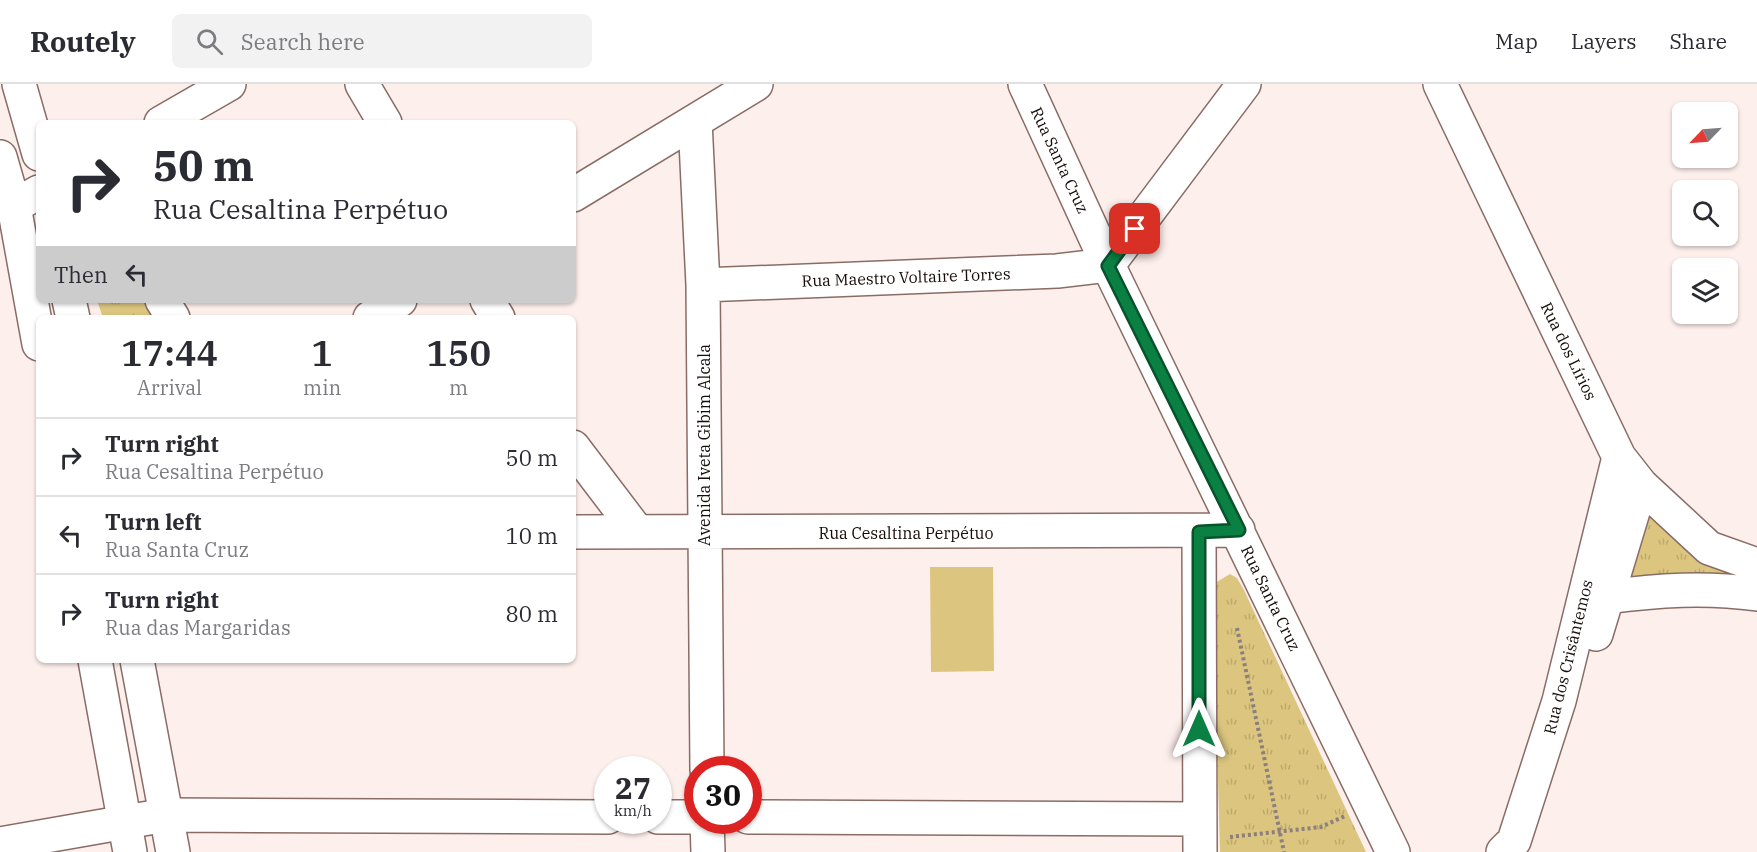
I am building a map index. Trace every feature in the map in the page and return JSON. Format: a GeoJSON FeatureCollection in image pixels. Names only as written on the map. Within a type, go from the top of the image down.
{"type":"FeatureCollection","features":[{"type":"Feature","properties":{"kind":"street"},"geometry":{"type":"LineString","coordinates":[[166,120],[229,84]]}},
{"type":"Feature","properties":{"kind":"street"},"geometry":{"type":"LineString","coordinates":[[362,84],[383,120]]}},
{"type":"Feature","properties":{"kind":"street"},"geometry":{"type":"LineString","coordinates":[[576,193],[756,84]]}},
{"type":"Feature","properties":{"kind":"street","name":"Rua Santa Cruz"},"geometry":{"type":"LineString","coordinates":[[1025,84],[1108,266],[1239,530],[1393,852]]}},
{"type":"Feature","properties":{"kind":"street"},"geometry":{"type":"LineString","coordinates":[[1108,266],[1244,84]]}},
{"type":"Feature","properties":{"kind":"street","name":"Rua dos Lírios"},"geometry":{"type":"LineString","coordinates":[[1440,84],[1619,457],[1641,485],[1709,548],[1757,565]]}},
{"type":"Feature","properties":{"kind":"street"},"geometry":{"type":"LineString","coordinates":[[20,86],[36,143]]}},
{"type":"Feature","properties":{"kind":"street","name":"Avenida Iveta Gibim Alcala"},"geometry":{"type":"LineString","coordinates":[[695,121],[703,285],[707,756]]}},
{"type":"Feature","properties":{"kind":"street"},"geometry":{"type":"LineString","coordinates":[[0,157],[27,199],[37,315]]}},
{"type":"Feature","properties":{"kind":"street","name":"Rua Maestro Voltaire Torres"},"geometry":{"type":"LineString","coordinates":[[703,285],[1057,272],[1108,266]]}},
{"type":"Feature","properties":{"kind":"street"},"geometry":{"type":"LineString","coordinates":[[375,315],[395,303]]}},
{"type":"Feature","properties":{"kind":"street"},"geometry":{"type":"LineString","coordinates":[[576,452],[636,531]]}},
{"type":"Feature","properties":{"kind":"street","name":"Rua dos Crisântemos"},"geometry":{"type":"LineString","coordinates":[[1503,852],[1514,842],[1559,701],[1619,457]]}},
{"type":"Feature","properties":{"kind":"street","name":"Rua dos Crisântemos"},"geometry":{"type":"LineString","coordinates":[[1533,852],[1641,485]]}},
{"type":"Feature","properties":{"kind":"street","name":"Rua Cesaltina Perpétuo"},"geometry":{"type":"LineString","coordinates":[[576,532],[1199,532],[1239,530]]}},
{"type":"Feature","properties":{"kind":"street"},"geometry":{"type":"LineString","coordinates":[[762,818],[1200,837],[1199,532]]}},
{"type":"Feature","properties":{"kind":"street"},"geometry":{"type":"LineString","coordinates":[[1607,597],[1665,589],[1726,590],[1757,594]]}},
{"type":"Feature","properties":{"kind":"street"},"geometry":{"type":"LineString","coordinates":[[96,663],[127,837]]}},
{"type":"Feature","properties":{"kind":"street"},"geometry":{"type":"LineString","coordinates":[[138,663],[173,852]]}},
{"type":"Feature","properties":{"kind":"street"},"geometry":{"type":"LineString","coordinates":[[0,844],[127,837],[166,815],[594,817]]}},
{"type":"Feature","properties":{"kind":"street"},"geometry":{"type":"LineString","coordinates":[[707,834],[708,852]]}},
{"type":"Feature","properties":{"kind":"path"},"geometry":{"type":"LineString","coordinates":[[1237,628],[1284,852]]}},
{"type":"Feature","properties":{"kind":"path"},"geometry":{"type":"LineString","coordinates":[[1200,837],[1321,827],[1370,804]]}},
{"type":"Feature","properties":{"kind":"green space"},"geometry":{"type":"Polygon","coordinates":[[[98,303],[147,303],[154,315],[102,315],[98,303]]]}},
{"type":"Feature","properties":{"kind":"green space"},"geometry":{"type":"Polygon","coordinates":[[[1646,505],[1757,582],[1700,575],[1624,576],[1646,505]]]}},
{"type":"Feature","properties":{"kind":"green space"},"geometry":{"type":"Polygon","coordinates":[[[930,567],[993,567],[994,671],[931,672],[930,567]]]}},
{"type":"Feature","properties":{"kind":"green space"},"geometry":{"type":"Polygon","coordinates":[[[1230,574],[1237,578],[1244,590],[1366,852],[1220,852],[1213,594],[1215,583],[1230,574]]]}},
{"type":"Feature","properties":{"kind":"route"},"geometry":{"type":"LineString","coordinates":[[1135,229],[1108,266],[1239,530],[1199,532],[1199,729]]}}]}
